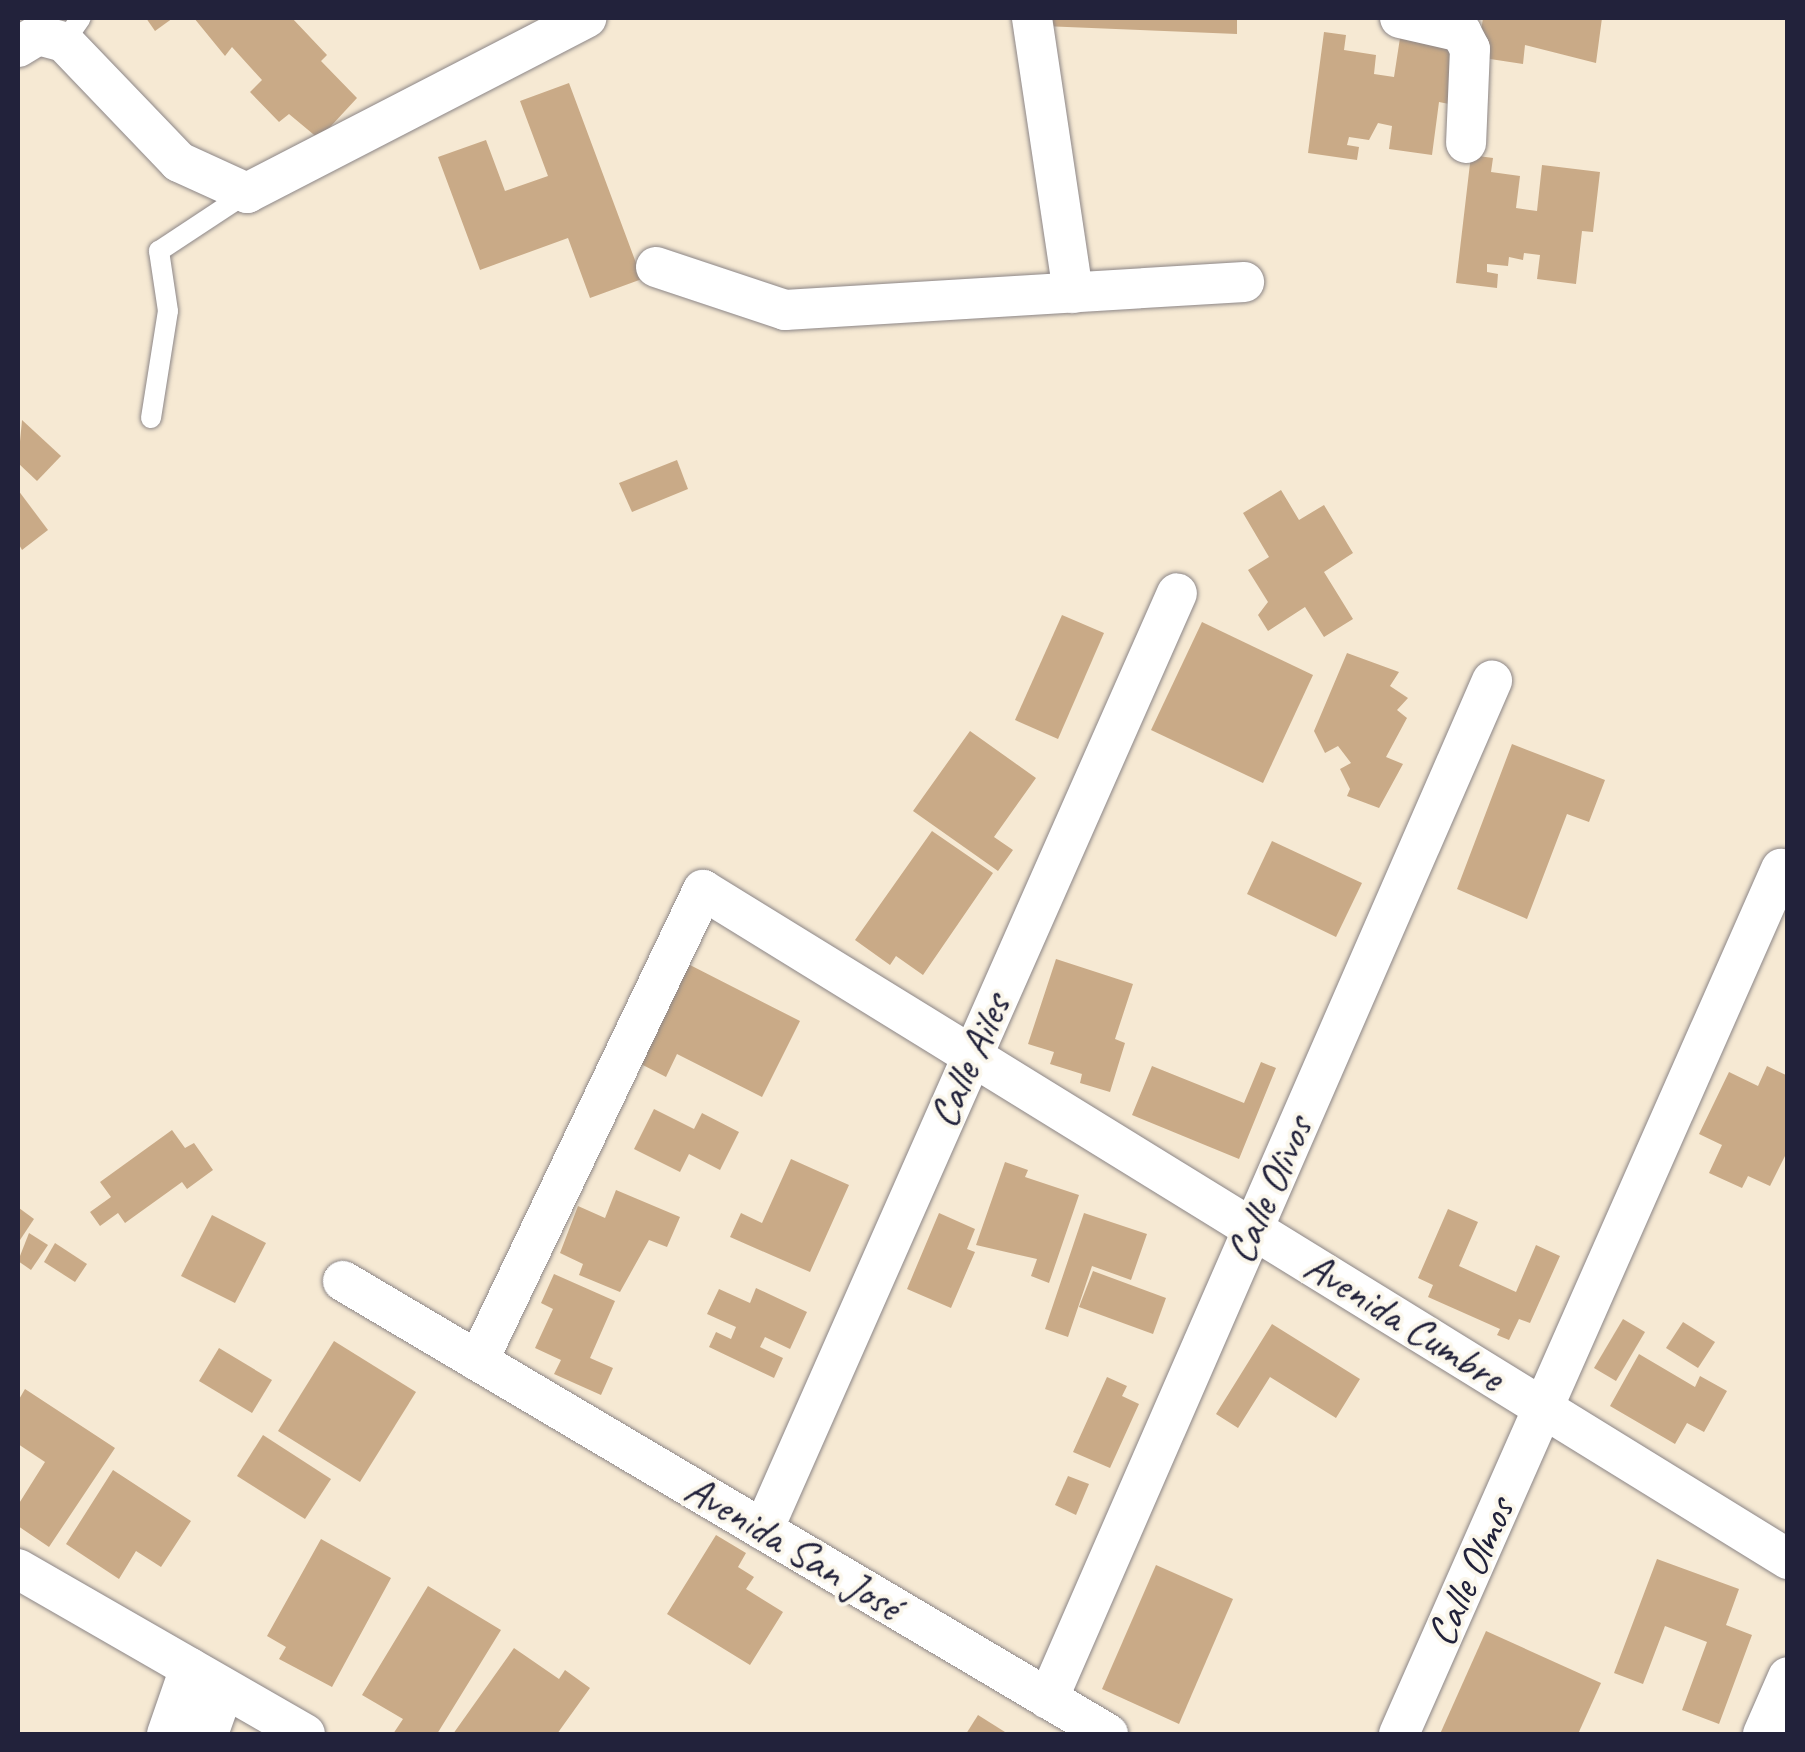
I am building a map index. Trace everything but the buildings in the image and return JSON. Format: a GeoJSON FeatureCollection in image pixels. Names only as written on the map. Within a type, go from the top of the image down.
{"type":"FeatureCollection","features":[{"type":"Feature","properties":{"kind":"street"},"geometry":{"type":"LineString","coordinates":[[18,48],[38,35],[72,30],[180,162],[247,193],[586,18]]}},
{"type":"Feature","properties":{"kind":"street"},"geometry":{"type":"LineString","coordinates":[[1032,18],[1073,292]]}},
{"type":"Feature","properties":{"kind":"street"},"geometry":{"type":"LineString","coordinates":[[1400,18],[1461,32],[1470,49],[1466,142]]}},
{"type":"Feature","properties":{"kind":"street"},"geometry":{"type":"LineString","coordinates":[[656,267],[785,310],[1244,282]]}},
{"type":"Feature","properties":{"kind":"street","name":"Calle Ailes"},"geometry":{"type":"LineString","coordinates":[[762,1530],[1177,593]]}},
{"type":"Feature","properties":{"kind":"street","name":"Calle Olivos"},"geometry":{"type":"LineString","coordinates":[[1048,1699],[1492,681]]}},
{"type":"Feature","properties":{"kind":"street","name":"Avenida Cumbre"},"geometry":{"type":"LineString","coordinates":[[1544,1408],[1782,868]]}},
{"type":"Feature","properties":{"kind":"street","name":"Avenida Cumbre"},"geometry":{"type":"LineString","coordinates":[[478,1361],[703,890],[1788,1559]]}},
{"type":"Feature","properties":{"kind":"street"},"geometry":{"type":"LineString","coordinates":[[343,1281],[478,1361]]}},
{"type":"Feature","properties":{"kind":"street","name":"Avenida San José"},"geometry":{"type":"LineString","coordinates":[[478,1361],[1108,1734]]}},
{"type":"Feature","properties":{"kind":"street","name":"Calle Olmos"},"geometry":{"type":"LineString","coordinates":[[1399,1734],[1544,1408]]}},
{"type":"Feature","properties":{"kind":"street"},"geometry":{"type":"LineString","coordinates":[[18,1569],[305,1734]]}},
{"type":"Feature","properties":{"kind":"street"},"geometry":{"type":"LineString","coordinates":[[1763,1734],[1788,1677]]}},
{"type":"Feature","properties":{"kind":"street"},"geometry":{"type":"LineString","coordinates":[[167,1734],[207,1678]]}},
{"type":"Feature","properties":{"kind":"street"},"geometry":{"type":"LineString","coordinates":[[207,1678],[208,1734]]}},
{"type":"Feature","properties":{"kind":"lane"},"geometry":{"type":"LineString","coordinates":[[151,418],[168,311],[159,251],[247,193]]}}]}
